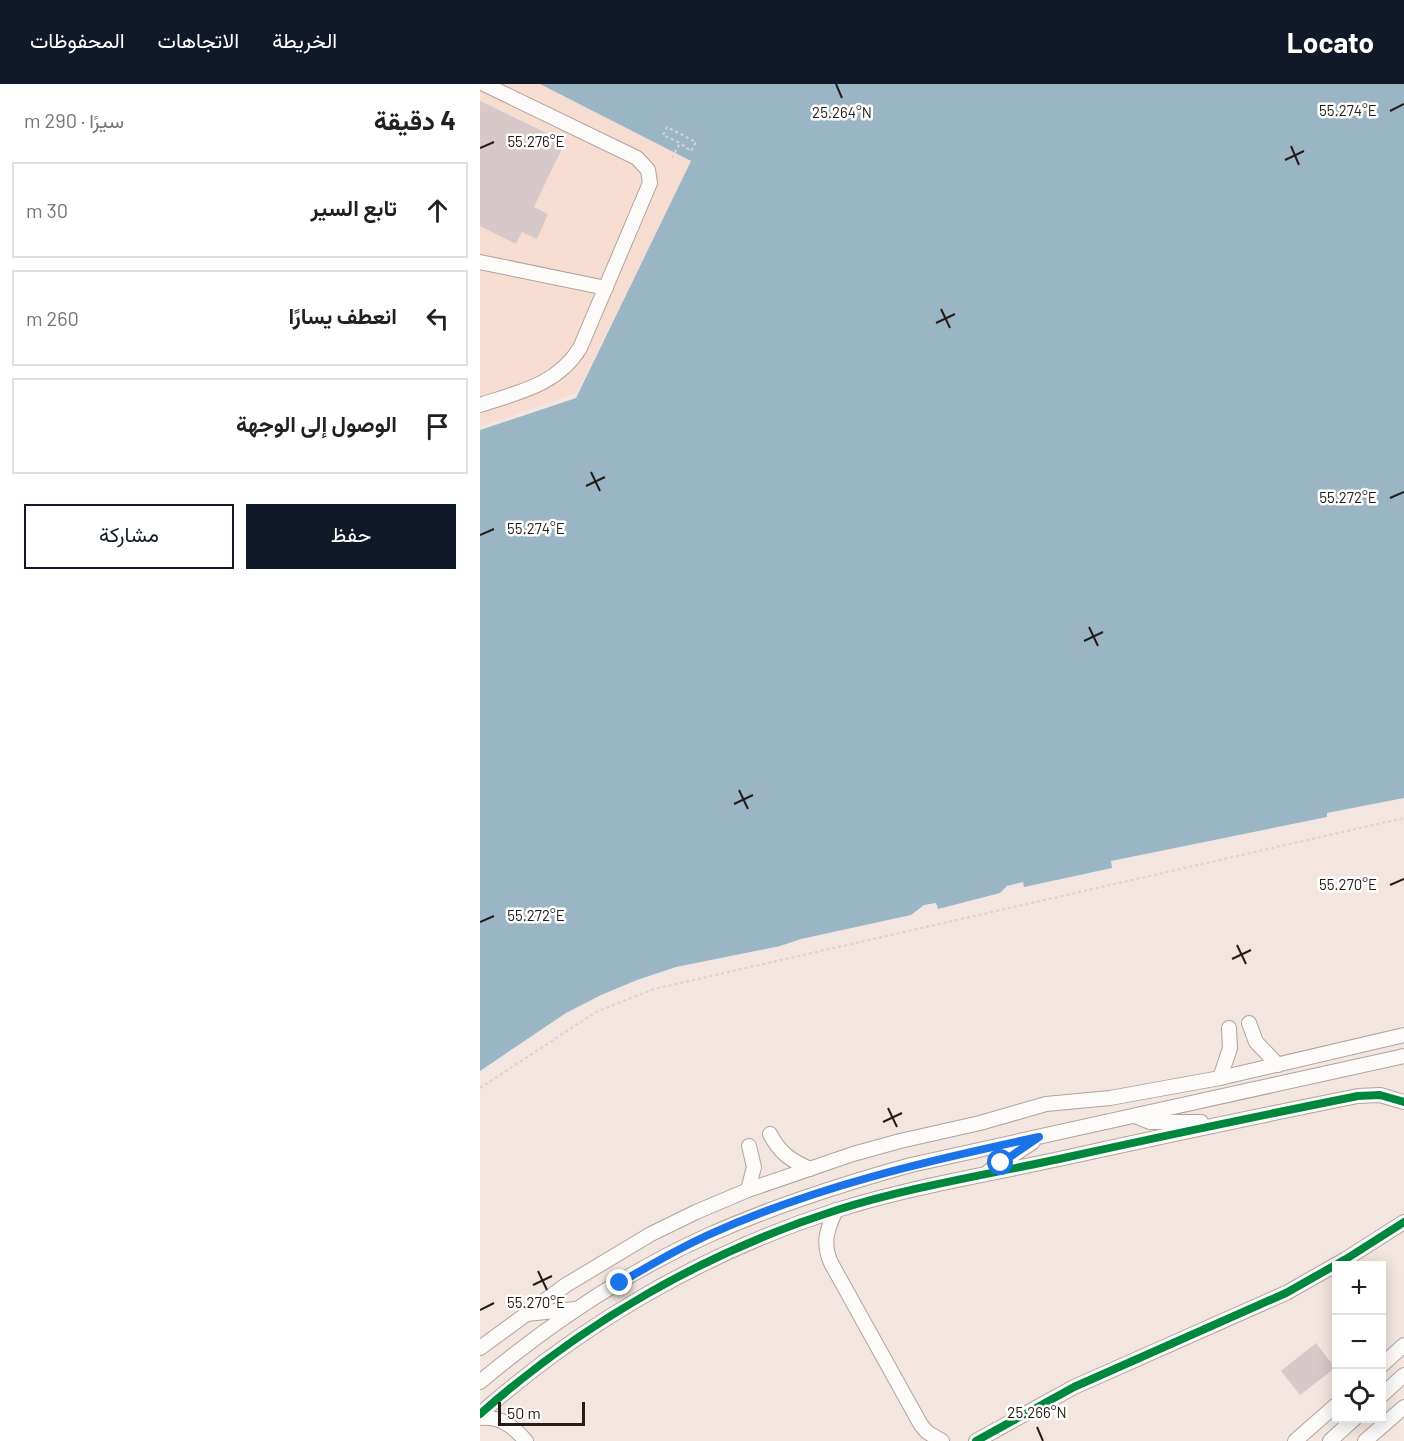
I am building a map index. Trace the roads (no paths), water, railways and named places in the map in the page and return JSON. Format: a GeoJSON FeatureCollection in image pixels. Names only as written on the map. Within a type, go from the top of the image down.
{"type":"FeatureCollection","features":[{"type":"Feature","properties":{"kind":"street"},"geometry":{"type":"LineString","coordinates":[[480,405],[548,381],[567,367],[580,348],[648,189],[650,176],[645,166],[633,156],[484,84]]}},
{"type":"Feature","properties":{"kind":"street"},"geometry":{"type":"LineString","coordinates":[[480,262],[606,288]]}},
{"type":"Feature","properties":{"kind":"street"},"geometry":{"type":"LineString","coordinates":[[1250,1023],[1256,1042],[1278,1065]]}},
{"type":"Feature","properties":{"kind":"street"},"geometry":{"type":"LineString","coordinates":[[1220,1078],[1230,1048],[1229,1028]]}},
{"type":"Feature","properties":{"kind":"street"},"geometry":{"type":"LineString","coordinates":[[480,1348],[525,1314],[608,1258],[696,1212],[748,1190],[810,1168],[900,1141],[980,1124],[1046,1104],[1104,1099],[1220,1078],[1404,1035]]}},
{"type":"Feature","properties":{"kind":"street"},"geometry":{"type":"LineString","coordinates":[[480,1382],[540,1335],[637,1273],[707,1236],[784,1204],[868,1177],[954,1155],[1404,1056]]}},
{"type":"Feature","properties":{"kind":"street"},"geometry":{"type":"LineString","coordinates":[[480,1416],[507,1390],[566,1345],[644,1295],[747,1244],[836,1210],[909,1190],[1224,1123],[1369,1095],[1390,1097],[1404,1102]]}},
{"type":"Feature","properties":{"kind":"street"},"geometry":{"type":"LineString","coordinates":[[1135,1116],[1156,1122],[1224,1123]]}},
{"type":"Feature","properties":{"kind":"street"},"geometry":{"type":"LineString","coordinates":[[770,1134],[782,1154],[810,1168]]}},
{"type":"Feature","properties":{"kind":"street"},"geometry":{"type":"LineString","coordinates":[[982,1175],[1039,1137]]}},
{"type":"Feature","properties":{"kind":"street"},"geometry":{"type":"LineString","coordinates":[[748,1190],[754,1167],[749,1146]]}},
{"type":"Feature","properties":{"kind":"street"},"geometry":{"type":"LineString","coordinates":[[836,1210],[825,1239],[825,1247],[831,1263],[921,1425],[942,1441]]}},
{"type":"Feature","properties":{"kind":"street"},"geometry":{"type":"LineString","coordinates":[[696,1212],[707,1236]]}},
{"type":"Feature","properties":{"kind":"street"},"geometry":{"type":"LineString","coordinates":[[976,1441],[1074,1387],[1286,1293],[1346,1259],[1404,1222]]}},
{"type":"Feature","properties":{"kind":"street"},"geometry":{"type":"LineString","coordinates":[[525,1314],[578,1309]]}},
{"type":"Feature","properties":{"kind":"street"},"geometry":{"type":"LineString","coordinates":[[1404,1345],[1387,1360],[1404,1370]]}},
{"type":"Feature","properties":{"kind":"street"},"geometry":{"type":"LineString","coordinates":[[1386,1391],[1404,1375]]}},
{"type":"Feature","properties":{"kind":"street"},"geometry":{"type":"LineString","coordinates":[[1365,1441],[1404,1407]]}},
{"type":"Feature","properties":{"kind":"street"},"geometry":{"type":"LineString","coordinates":[[1295,1441],[1332,1409]]}},
{"type":"Feature","properties":{"kind":"street"},"geometry":{"type":"LineString","coordinates":[[480,1416],[501,1420],[516,1430],[526,1441]]}},
{"type":"Feature","properties":{"kind":"street"},"geometry":{"type":"LineString","coordinates":[[1330,1441],[1350,1423]]}},
{"type":"Feature","properties":{"kind":"water"},"geometry":{"type":"Polygon","coordinates":[[[540,84],[1404,84],[1404,798],[1327,813],[1327,817],[1111,861],[1112,868],[1024,887],[1023,882],[1007,886],[1000,893],[938,909],[936,903],[924,905],[911,915],[801,939],[780,946],[676,967],[601,995],[566,1013],[480,1071],[480,430],[576,398],[691,161],[540,84]]]}}]}
